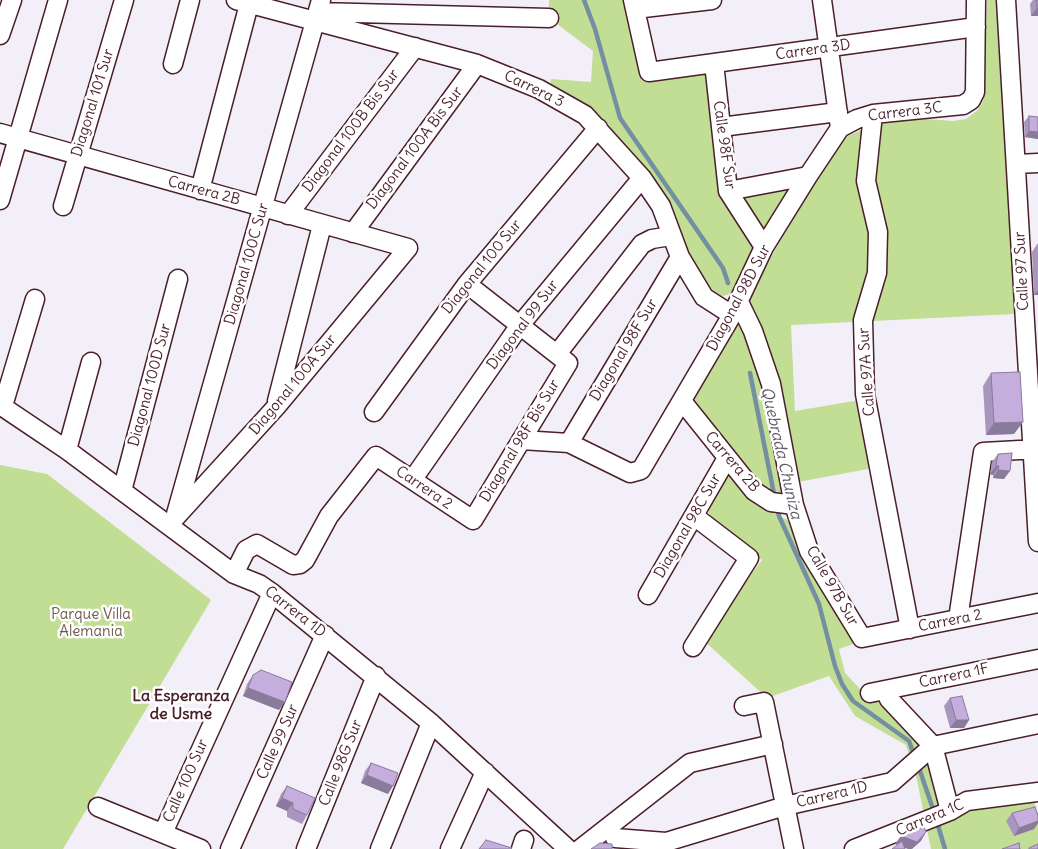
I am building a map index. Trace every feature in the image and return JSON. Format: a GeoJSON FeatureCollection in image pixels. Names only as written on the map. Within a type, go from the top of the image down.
{"type":"FeatureCollection","features":[{"type":"Feature","properties":{"kind":"street"},"geometry":{"type":"LineString","coordinates":[[0,35],[12,0]]}},
{"type":"Feature","properties":{"kind":"street"},"geometry":{"type":"LineString","coordinates":[[0,200],[58,0]]}},
{"type":"Feature","properties":{"kind":"street","name":"Diagonal 101 Sur"},"geometry":{"type":"LineString","coordinates":[[63,206],[124,0]]}},
{"type":"Feature","properties":{"kind":"street"},"geometry":{"type":"LineString","coordinates":[[173,64],[190,0]]}},
{"type":"Feature","properties":{"kind":"street"},"geometry":{"type":"LineString","coordinates":[[634,5],[712,0]]}},
{"type":"Feature","properties":{"kind":"street"},"geometry":{"type":"LineString","coordinates":[[822,0],[839,120]]}},
{"type":"Feature","properties":{"kind":"street"},"geometry":{"type":"LineString","coordinates":[[976,0],[976,26]]}},
{"type":"Feature","properties":{"kind":"street","name":"Calle 97 Sur"},"geometry":{"type":"LineString","coordinates":[[1006,0],[1016,164],[1031,313],[1038,542]]}},
{"type":"Feature","properties":{"kind":"street"},"geometry":{"type":"LineString","coordinates":[[200,190],[243,2]]}},
{"type":"Feature","properties":{"kind":"street","name":"Carrera 3"},"geometry":{"type":"LineString","coordinates":[[243,2],[318,11],[415,47],[477,64],[539,89],[585,115],[642,178],[661,206],[680,257],[704,297],[736,308]]}},
{"type":"Feature","properties":{"kind":"street","name":"Carrera 3D"},"geometry":{"type":"LineString","coordinates":[[634,5],[649,72],[976,26]]}},
{"type":"Feature","properties":{"kind":"street"},"geometry":{"type":"LineString","coordinates":[[318,11],[549,18]]}},
{"type":"Feature","properties":{"kind":"street","name":"Diagonal 100C Sur"},"geometry":{"type":"LineString","coordinates":[[174,523],[318,11]]}},
{"type":"Feature","properties":{"kind":"street","name":"Carrera 3C"},"geometry":{"type":"LineString","coordinates":[[721,127],[857,119],[873,114],[963,105],[971,100],[976,92],[976,26]]}},
{"type":"Feature","properties":{"kind":"street","name":"Diagonal 100B Bis Sur"},"geometry":{"type":"LineString","coordinates":[[288,215],[415,47]]}},
{"type":"Feature","properties":{"kind":"street","name":"Calle 98F Sur"},"geometry":{"type":"LineString","coordinates":[[714,63],[728,192],[764,247]]}},
{"type":"Feature","properties":{"kind":"street","name":"Diagonal 100A Bis Sur"},"geometry":{"type":"LineString","coordinates":[[352,232],[477,64]]}},
{"type":"Feature","properties":{"kind":"street","name":"Calle 97A Sur"},"geometry":{"type":"LineString","coordinates":[[873,114],[866,181],[878,232],[877,272],[863,320],[865,394],[910,629]]}},
{"type":"Feature","properties":{"kind":"street","name":"Diagonal 98D Sur"},"geometry":{"type":"LineString","coordinates":[[569,443],[630,472],[641,470],[736,308],[764,247],[808,176],[839,120]]}},
{"type":"Feature","properties":{"kind":"street","name":"Diagonal 100 Sur"},"geometry":{"type":"LineString","coordinates":[[374,412],[466,284],[598,128]]}},
{"type":"Feature","properties":{"kind":"street","name":"Carrera 2B"},"geometry":{"type":"LineString","coordinates":[[0,133],[17,140],[408,248]]}},
{"type":"Feature","properties":{"kind":"street"},"geometry":{"type":"LineString","coordinates":[[1016,164],[1038,163]]}},
{"type":"Feature","properties":{"kind":"street"},"geometry":{"type":"LineString","coordinates":[[728,192],[808,176]]}},
{"type":"Feature","properties":{"kind":"street","name":"Diagonal 99 Sur"},"geometry":{"type":"LineString","coordinates":[[413,479],[520,325],[642,178]]}},
{"type":"Feature","properties":{"kind":"street"},"geometry":{"type":"LineString","coordinates":[[276,407],[322,225]]}},
{"type":"Feature","properties":{"kind":"street","name":"Diagonal 98F Bis Sur"},"geometry":{"type":"LineString","coordinates":[[472,520],[521,440],[563,358],[642,244],[652,239],[671,236]]}},
{"type":"Feature","properties":{"kind":"street","name":"Diagonal 100A Sur"},"geometry":{"type":"LineString","coordinates":[[174,523],[276,407],[408,248]]}},
{"type":"Feature","properties":{"kind":"street","name":"Diagonal 98F Sur"},"geometry":{"type":"LineString","coordinates":[[569,443],[680,257]]}},
{"type":"Feature","properties":{"kind":"street","name":"Diagonal 100D Sur"},"geometry":{"type":"LineString","coordinates":[[122,491],[178,279]]}},
{"type":"Feature","properties":{"kind":"street"},"geometry":{"type":"LineString","coordinates":[[466,284],[563,358]]}},
{"type":"Feature","properties":{"kind":"street"},"geometry":{"type":"LineString","coordinates":[[1,405],[35,299]]}},
{"type":"Feature","properties":{"kind":"street","name":"Calle 97B Sur"},"geometry":{"type":"LineString","coordinates":[[736,308],[752,331],[771,384],[783,504],[862,638]]}},
{"type":"Feature","properties":{"kind":"street"},"geometry":{"type":"LineString","coordinates":[[67,450],[91,362]]}},
{"type":"Feature","properties":{"kind":"street","name":"Carrera 2B"},"geometry":{"type":"LineString","coordinates":[[682,401],[754,491],[783,504]]}},
{"type":"Feature","properties":{"kind":"street","name":"Carrera 1D"},"geometry":{"type":"LineString","coordinates":[[1,405],[67,450],[122,491],[174,523],[234,574],[259,584],[272,593],[376,676],[431,723],[568,849]]}},
{"type":"Feature","properties":{"kind":"street"},"geometry":{"type":"LineString","coordinates":[[521,440],[569,443]]}},
{"type":"Feature","properties":{"kind":"street"},"geometry":{"type":"LineString","coordinates":[[958,619],[984,452],[1035,449]]}},
{"type":"Feature","properties":{"kind":"street","name":"Carrera 2"},"geometry":{"type":"LineString","coordinates":[[234,574],[246,550],[257,544],[293,565],[300,564],[305,560],[329,516],[376,456],[472,520]]}},
{"type":"Feature","properties":{"kind":"street","name":"Diagonal 98C Sur"},"geometry":{"type":"LineString","coordinates":[[648,595],[727,458]]}},
{"type":"Feature","properties":{"kind":"street"},"geometry":{"type":"LineString","coordinates":[[693,647],[749,558],[694,516]]}},
{"type":"Feature","properties":{"kind":"street","name":"Calle 100 Sur"},"geometry":{"type":"LineString","coordinates":[[163,833],[272,593]]}},
{"type":"Feature","properties":{"kind":"street","name":"Carrera 2"},"geometry":{"type":"LineString","coordinates":[[862,638],[1038,603]]}},
{"type":"Feature","properties":{"kind":"street","name":"Calle 99 Sur"},"geometry":{"type":"LineString","coordinates":[[230,849],[325,635]]}},
{"type":"Feature","properties":{"kind":"street","name":"Carrera 1F"},"geometry":{"type":"LineString","coordinates":[[928,750],[889,699],[877,692],[1038,659]]}},
{"type":"Feature","properties":{"kind":"street","name":"Calle 98G Sur"},"geometry":{"type":"LineString","coordinates":[[306,849],[376,676]]}},
{"type":"Feature","properties":{"kind":"street"},"geometry":{"type":"LineString","coordinates":[[744,706],[764,702],[794,849]]}},
{"type":"Feature","properties":{"kind":"street"},"geometry":{"type":"LineString","coordinates":[[380,849],[431,723]]}},
{"type":"Feature","properties":{"kind":"street","name":"Carrera 1D"},"geometry":{"type":"LineString","coordinates":[[614,837],[666,842],[785,806],[892,782],[928,750],[1038,724]]}},
{"type":"Feature","properties":{"kind":"street"},"geometry":{"type":"LineString","coordinates":[[580,849],[614,837],[690,763],[773,744]]}},
{"type":"Feature","properties":{"kind":"street"},"geometry":{"type":"LineString","coordinates":[[928,750],[940,815]]}},
{"type":"Feature","properties":{"kind":"street"},"geometry":{"type":"LineString","coordinates":[[450,849],[485,772]]}},
{"type":"Feature","properties":{"kind":"street","name":"Carrera 1C"},"geometry":{"type":"LineString","coordinates":[[854,849],[940,815],[967,801],[1038,792]]}},
{"type":"Feature","properties":{"kind":"street"},"geometry":{"type":"LineString","coordinates":[[98,807],[201,849]]}},
{"type":"Feature","properties":{"kind":"green space"},"geometry":{"type":"Polygon","coordinates":[[[549,0],[644,0],[654,80],[708,73],[725,198],[790,188],[746,271],[734,290],[727,295],[722,296],[710,288],[694,266],[643,169],[598,114],[575,98],[550,86],[551,79],[591,82],[593,51],[549,18],[549,0]]]}},
{"type":"Feature","properties":{"kind":"green space"},"geometry":{"type":"Polygon","coordinates":[[[987,0],[999,0],[1015,314],[791,325],[795,411],[860,400],[873,468],[798,482],[801,497],[779,498],[751,479],[689,398],[730,332],[809,188],[846,137],[879,122],[899,117],[953,121],[966,119],[978,110],[984,99],[987,0]]]}},
{"type":"Feature","properties":{"kind":"green space","name":"Parque Villa Alemania"},"geometry":{"type":"Polygon","coordinates":[[[0,465],[47,474],[211,600],[63,849],[0,849],[0,465]]]}},
{"type":"Feature","properties":{"kind":"green space"},"geometry":{"type":"Polygon","coordinates":[[[728,474],[750,497],[768,510],[789,521],[797,533],[856,643],[839,649],[845,673],[862,691],[877,701],[934,754],[955,796],[966,804],[1032,796],[1038,814],[1038,849],[931,849],[917,780],[906,745],[855,716],[829,676],[767,698],[702,639],[762,560],[718,531],[709,513],[711,496],[728,474]]]}},
{"type":"Feature","properties":{"kind":"building"},"geometry":{"type":"Polygon","coordinates":[[[1029,116],[1038,117],[1038,132],[1029,131],[1029,116]]]}},
{"type":"Feature","properties":{"kind":"building"},"geometry":{"type":"Polygon","coordinates":[[[1020,372],[1023,422],[994,423],[991,373],[1020,372]]]}},
{"type":"Feature","properties":{"kind":"building"},"geometry":{"type":"Polygon","coordinates":[[[1012,453],[1010,471],[998,470],[999,466],[996,466],[998,454],[1012,453]]]}},
{"type":"Feature","properties":{"kind":"building"},"geometry":{"type":"Polygon","coordinates":[[[261,670],[292,682],[285,702],[248,688],[253,675],[261,670]]]}},
{"type":"Feature","properties":{"kind":"building"},"geometry":{"type":"Polygon","coordinates":[[[962,696],[969,720],[956,720],[950,698],[962,696]]]}},
{"type":"Feature","properties":{"kind":"building"},"geometry":{"type":"Polygon","coordinates":[[[371,763],[398,773],[393,786],[367,775],[371,763]]]}},
{"type":"Feature","properties":{"kind":"building"},"geometry":{"type":"Polygon","coordinates":[[[287,786],[315,798],[307,815],[293,809],[293,803],[282,798],[287,786]]]}},
{"type":"Feature","properties":{"kind":"building"},"geometry":{"type":"Polygon","coordinates":[[[1035,807],[1038,821],[1019,828],[1012,813],[1035,807]]]}},
{"type":"Feature","properties":{"kind":"building"},"geometry":{"type":"Polygon","coordinates":[[[924,827],[926,832],[917,842],[901,836],[924,827]]]}},
{"type":"Feature","properties":{"kind":"building"},"geometry":{"type":"Polygon","coordinates":[[[486,840],[512,848],[479,849],[486,840]]]}},
{"type":"Feature","properties":{"kind":"building"},"geometry":{"type":"Polygon","coordinates":[[[902,841],[905,849],[892,849],[902,841]]]}},
{"type":"Feature","properties":{"kind":"building"},"geometry":{"type":"Polygon","coordinates":[[[600,843],[612,844],[612,849],[591,849],[600,843]]]}},
{"type":"Feature","properties":{"kind":"building"},"geometry":{"type":"Polygon","coordinates":[[[1019,843],[1020,849],[1002,849],[1019,843]]]}},
{"type":"Feature","properties":{"kind":"building"},"geometry":{"type":"Polygon","coordinates":[[[1038,844],[1038,849],[1029,849],[1029,848],[1038,844]]]}},
{"type":"Feature","properties":{"kind":"waterway","name":"Quebrada Chuniza"},"geometry":{"type":"LineString","coordinates":[[584,0],[595,29],[620,118],[723,268],[728,283]]}},
{"type":"Feature","properties":{"kind":"waterway","name":"Quebrada Chuniza"},"geometry":{"type":"LineString","coordinates":[[750,373],[775,499]]}},
{"type":"Feature","properties":{"kind":"waterway","name":"Quebrada Chuniza"},"geometry":{"type":"LineString","coordinates":[[777,506],[779,516],[819,604],[835,666],[842,684],[853,701],[909,741],[915,758]]}},
{"type":"Feature","properties":{"kind":"waterway","name":"Quebrada Chuniza"},"geometry":{"type":"LineString","coordinates":[[918,765],[934,812]]}},
{"type":"Feature","properties":{"kind":"waterway","name":"Quebrada Chuniza"},"geometry":{"type":"LineString","coordinates":[[937,822],[945,849]]}},
{"type":"Feature","properties":{"kind":"district","name":"La Esperanza de Usme"},"geometry":{"type":"Point","coordinates":[181,705]}}]}
